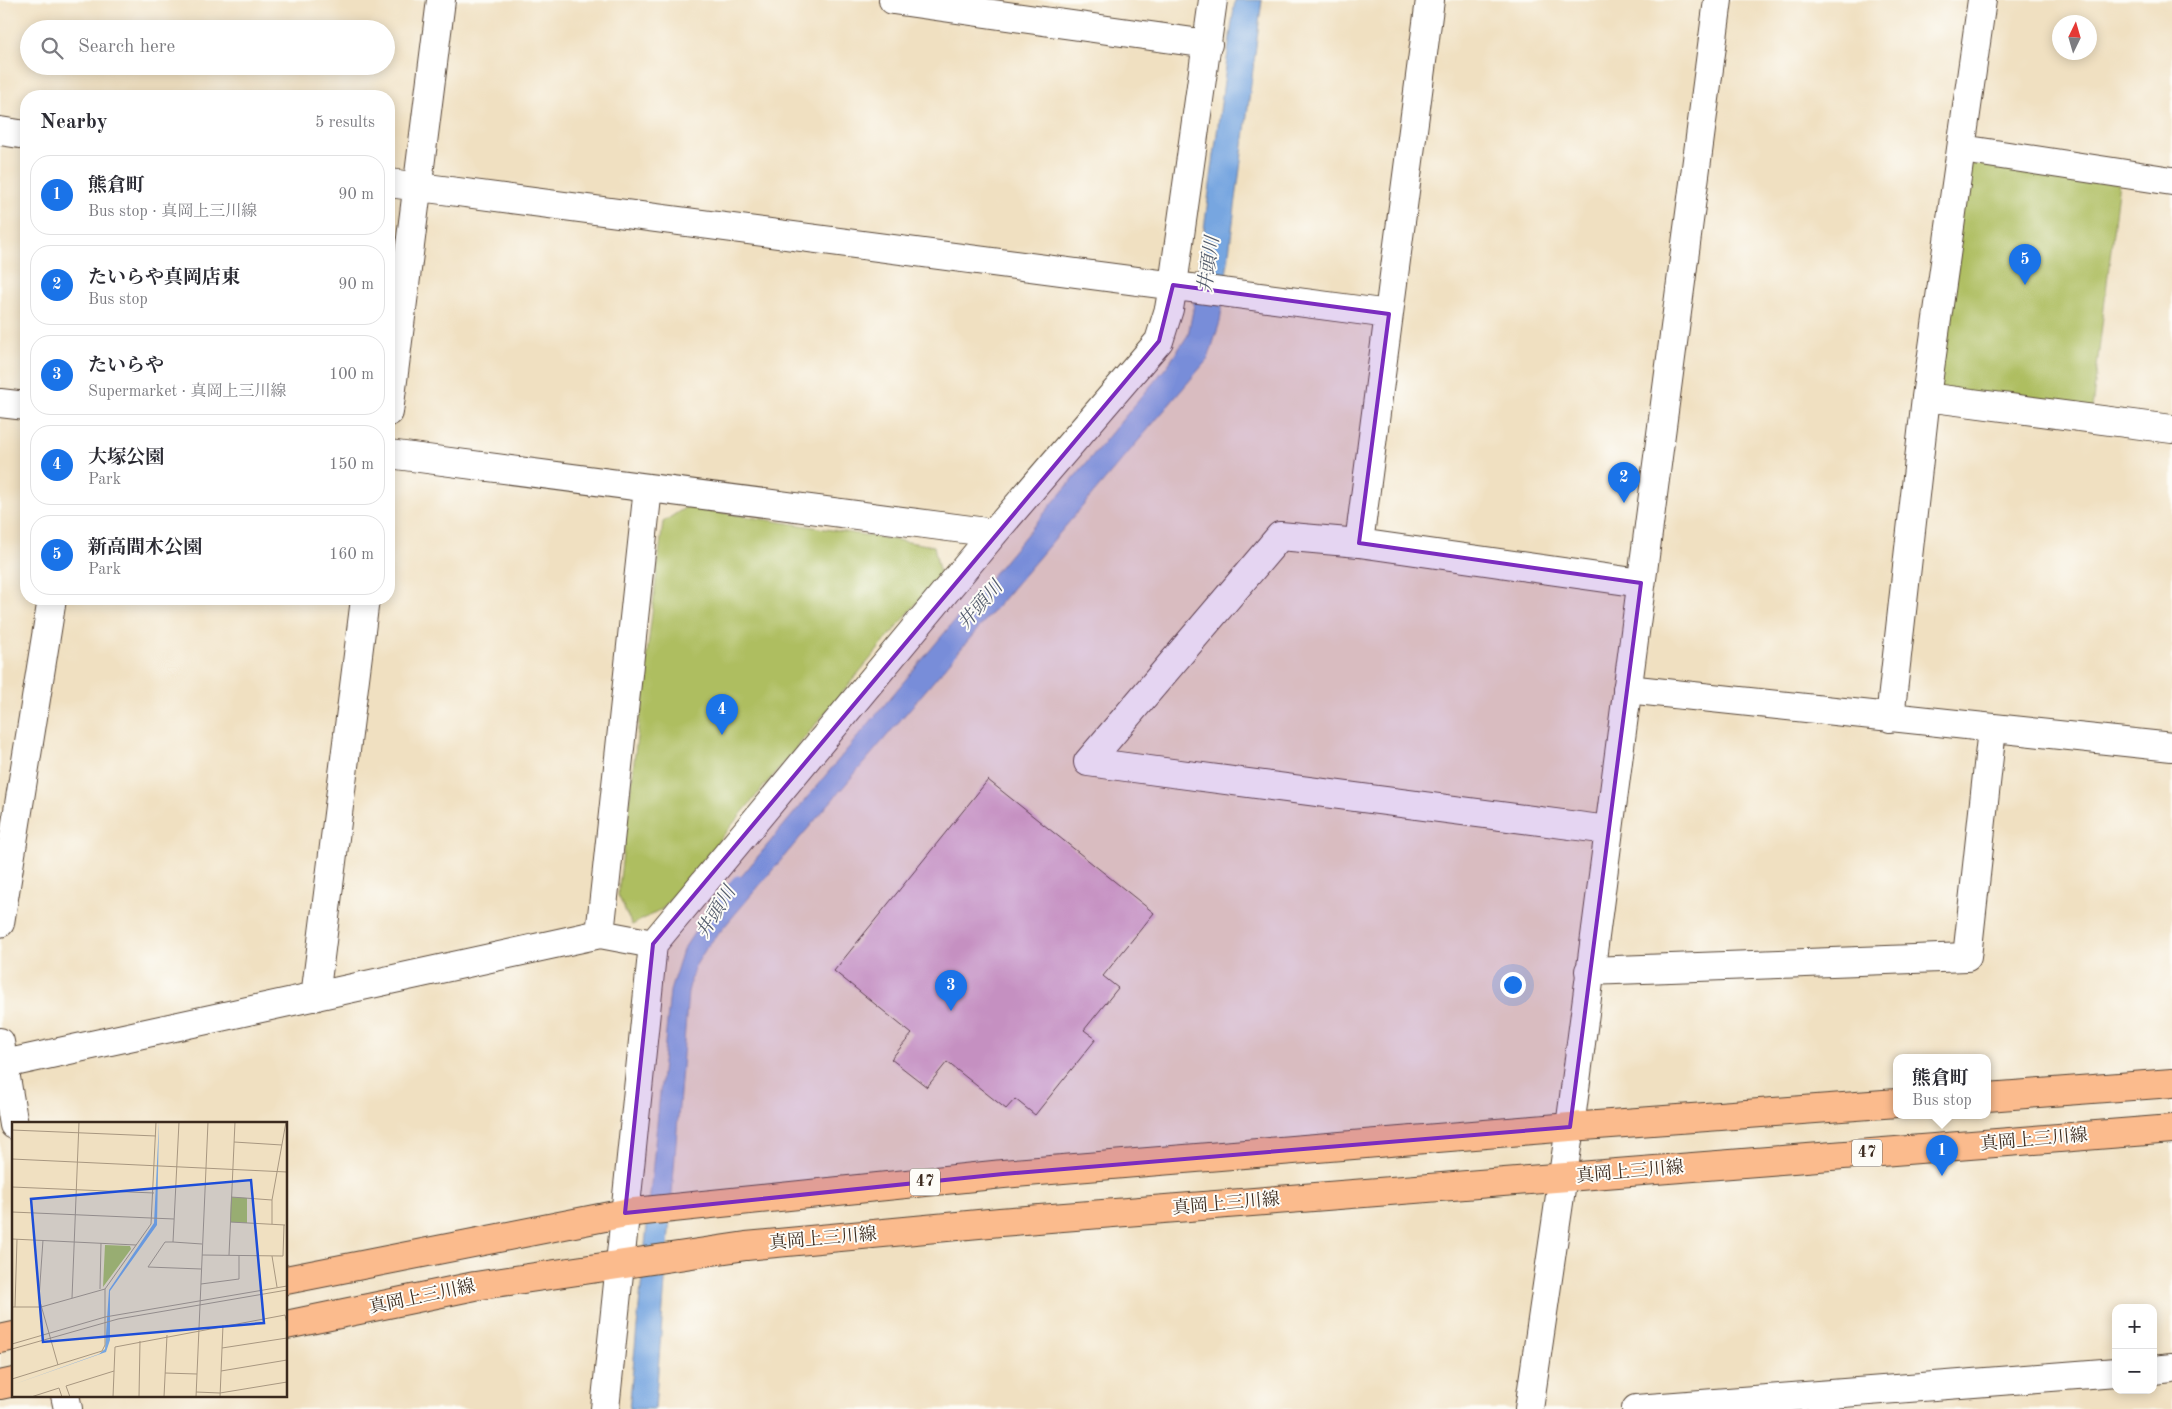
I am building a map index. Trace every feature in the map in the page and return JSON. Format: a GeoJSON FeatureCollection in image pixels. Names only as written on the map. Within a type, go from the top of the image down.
{"type":"FeatureCollection","features":[{"type":"Feature","properties":{"kind":"main road"},"geometry":{"type":"LineString","coordinates":[[1991,1097],[2172,1083]]}},
{"type":"Feature","properties":{"kind":"main road","name":"47"},"geometry":{"type":"LineString","coordinates":[[288,1280],[625,1213],[1003,1174],[1570,1127],[1893,1103]]}},
{"type":"Feature","properties":{"kind":"main road","name":"真岡上三川線"},"geometry":{"type":"LineString","coordinates":[[288,1325],[475,1286],[619,1263],[746,1246],[990,1223],[2172,1129]]}},
{"type":"Feature","properties":{"kind":"street"},"geometry":{"type":"LineString","coordinates":[[395,364],[441,0]]}},
{"type":"Feature","properties":{"kind":"street"},"geometry":{"type":"LineString","coordinates":[[893,0],[1208,44]]}},
{"type":"Feature","properties":{"kind":"street"},"geometry":{"type":"LineString","coordinates":[[605,1409],[653,944],[994,533],[1159,341],[1169,309],[1173,285],[1213,0]]}},
{"type":"Feature","properties":{"kind":"street"},"geometry":{"type":"LineString","coordinates":[[1359,544],[1430,0]]}},
{"type":"Feature","properties":{"kind":"street"},"geometry":{"type":"LineString","coordinates":[[1529,1409],[1570,1127],[1718,0]]}},
{"type":"Feature","properties":{"kind":"street"},"geometry":{"type":"LineString","coordinates":[[1890,718],[1926,397],[1982,0]]}},
{"type":"Feature","properties":{"kind":"street"},"geometry":{"type":"LineString","coordinates":[[0,132],[20,134]]}},
{"type":"Feature","properties":{"kind":"street"},"geometry":{"type":"LineString","coordinates":[[1962,149],[2172,181]]}},
{"type":"Feature","properties":{"kind":"street"},"geometry":{"type":"LineString","coordinates":[[395,184],[1389,314]]}},
{"type":"Feature","properties":{"kind":"street"},"geometry":{"type":"LineString","coordinates":[[1926,397],[2172,429]]}},
{"type":"Feature","properties":{"kind":"street"},"geometry":{"type":"LineString","coordinates":[[0,403],[20,405]]}},
{"type":"Feature","properties":{"kind":"street"},"geometry":{"type":"LineString","coordinates":[[395,455],[994,533]]}},
{"type":"Feature","properties":{"kind":"street"},"geometry":{"type":"LineString","coordinates":[[600,934],[648,488]]}},
{"type":"Feature","properties":{"kind":"street"},"geometry":{"type":"LineString","coordinates":[[1608,830],[1088,762],[1280,536],[1359,544],[1641,583]]}},
{"type":"Feature","properties":{"kind":"street"},"geometry":{"type":"LineString","coordinates":[[0,923],[51,605]]}},
{"type":"Feature","properties":{"kind":"street"},"geometry":{"type":"LineString","coordinates":[[314,997],[364,605]]}},
{"type":"Feature","properties":{"kind":"street"},"geometry":{"type":"LineString","coordinates":[[1627,688],[1890,718],[2172,747]]}},
{"type":"Feature","properties":{"kind":"street"},"geometry":{"type":"LineString","coordinates":[[1590,971],[1967,957],[1992,729]]}},
{"type":"Feature","properties":{"kind":"street"},"geometry":{"type":"LineString","coordinates":[[13,1122],[1,1058],[314,997],[600,934],[653,944]]}},
{"type":"Feature","properties":{"kind":"street"},"geometry":{"type":"LineString","coordinates":[[2157,1370],[2172,1368]]}},
{"type":"Feature","properties":{"kind":"street"},"geometry":{"type":"LineString","coordinates":[[1636,1409],[1768,1404],[2112,1372]]}},
{"type":"Feature","properties":{"kind":"street"},"geometry":{"type":"LineString","coordinates":[[65,1396],[68,1409]]}},
{"type":"Feature","properties":{"kind":"highlighted area"},"geometry":{"type":"Polygon","coordinates":[[[1173,285],[1389,314],[1359,543],[1641,583],[1570,1127],[1003,1174],[625,1213],[653,944],[1159,341],[1173,285]]]}},
{"type":"Feature","properties":{"kind":"green space"},"geometry":{"type":"Polygon","coordinates":[[[1962,149],[2120,173],[2091,418],[1926,397],[1962,149]]]}},
{"type":"Feature","properties":{"kind":"green space"},"geometry":{"type":"Polygon","coordinates":[[[686,507],[934,546],[940,575],[662,909],[632,925],[618,895],[663,522],[686,507]]]}},
{"type":"Feature","properties":{"kind":"water"},"geometry":{"type":"Polygon","coordinates":[[[1235,0],[1262,0],[1220,322],[1208,359],[707,947],[694,968],[688,992],[655,1409],[629,1409],[670,991],[683,950],[694,933],[1168,365],[1188,335],[1235,0]]]}},
{"type":"Feature","properties":{"kind":"building"},"geometry":{"type":"Polygon","coordinates":[[[988,780],[1154,913],[1103,976],[1118,988],[1084,1030],[1096,1039],[1035,1115],[1015,1099],[1006,1109],[947,1062],[927,1087],[891,1059],[912,1034],[834,971],[988,780]]]}},
{"type":"Feature","properties":{"kind":"waterway","name":"井頭川"},"geometry":{"type":"LineString","coordinates":[[714,914],[721,900],[738,881]]}},
{"type":"Feature","properties":{"kind":"place","name":"新高間木公園"},"geometry":{"type":"Point","coordinates":[2025,285]}},
{"type":"Feature","properties":{"kind":"place","name":"たいらや真岡店東"},"geometry":{"type":"Point","coordinates":[1624,503]}},
{"type":"Feature","properties":{"kind":"place","name":"大塚公園"},"geometry":{"type":"Point","coordinates":[722,735]}},
{"type":"Feature","properties":{"kind":"place","name":"たいらや"},"geometry":{"type":"Point","coordinates":[951,1011]}},
{"type":"Feature","properties":{"kind":"place","name":"熊倉町"},"geometry":{"type":"Point","coordinates":[1942,1176]}}]}
